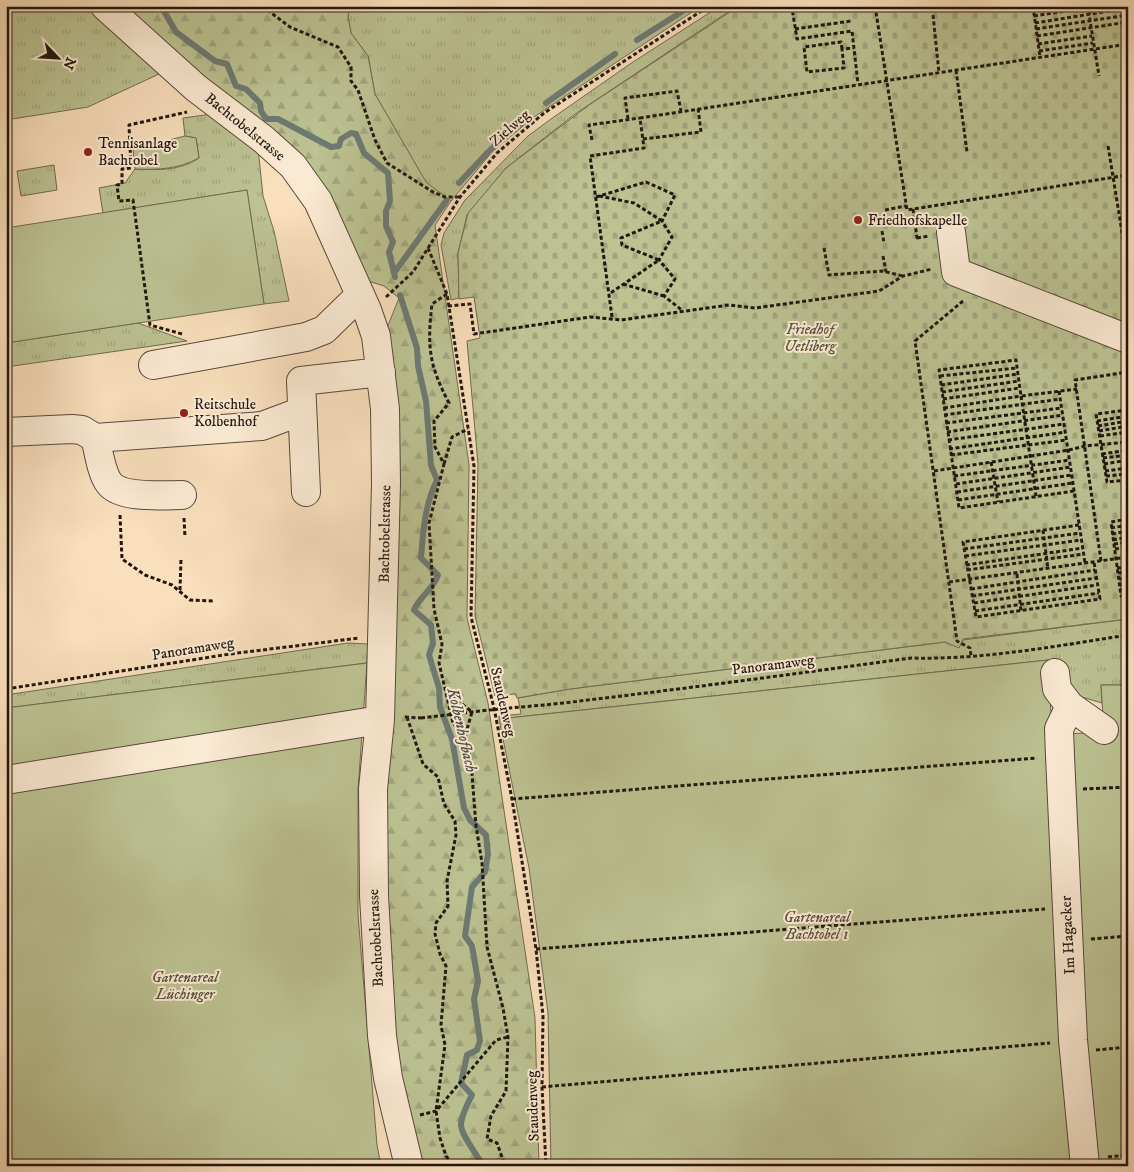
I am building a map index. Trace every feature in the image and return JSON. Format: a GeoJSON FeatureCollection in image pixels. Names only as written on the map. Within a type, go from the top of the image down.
{"type":"FeatureCollection","features":[{"type":"Feature","properties":{"kind":"street","name":"Bachtobelstrasse"},"geometry":{"type":"LineString","coordinates":[[105,6],[196,88],[264,139],[294,166],[318,201],[376,336],[385,409],[386,483],[380,720],[373,789],[374,896],[382,1036],[388,1078],[409,1166]]}},
{"type":"Feature","properties":{"kind":"street"},"geometry":{"type":"LineString","coordinates":[[952,232],[956,272],[1128,339]]}},
{"type":"Feature","properties":{"kind":"street"},"geometry":{"type":"LineString","coordinates":[[153,365],[306,337],[324,330],[363,302]]}},
{"type":"Feature","properties":{"kind":"street"},"geometry":{"type":"LineString","coordinates":[[306,492],[301,381],[381,372]]}},
{"type":"Feature","properties":{"kind":"street"},"geometry":{"type":"LineString","coordinates":[[6,432],[72,429],[82,430],[95,438],[262,426],[302,411]]}},
{"type":"Feature","properties":{"kind":"street"},"geometry":{"type":"LineString","coordinates":[[95,438],[108,482],[116,489],[154,496],[182,495]]}},
{"type":"Feature","properties":{"kind":"street"},"geometry":{"type":"LineString","coordinates":[[1055,672],[1057,689],[1070,706],[1104,730]]}},
{"type":"Feature","properties":{"kind":"street","name":"Im Hagacker"},"geometry":{"type":"LineString","coordinates":[[1070,706],[1059,730],[1065,907],[1074,1047],[1085,1166]]}},
{"type":"Feature","properties":{"kind":"street"},"geometry":{"type":"LineString","coordinates":[[6,780],[380,720]]}},
{"type":"Feature","properties":{"kind":"path"},"geometry":{"type":"LineString","coordinates":[[262,6],[290,27],[338,47],[350,67],[351,81],[358,90],[375,140],[387,163],[433,192],[445,197],[460,197]]}},
{"type":"Feature","properties":{"kind":"path","name":"Zielweg"},"geometry":{"type":"LineString","coordinates":[[363,302],[405,281],[460,197],[497,153],[544,113],[709,6]]}},
{"type":"Feature","properties":{"kind":"path"},"geometry":{"type":"LineString","coordinates":[[808,6],[792,8],[796,39],[852,32],[858,84]]}},
{"type":"Feature","properties":{"kind":"path"},"geometry":{"type":"LineString","coordinates":[[875,6],[907,210],[1128,175]]}},
{"type":"Feature","properties":{"kind":"path"},"geometry":{"type":"LineString","coordinates":[[1040,57],[1033,7],[1043,6]]}},
{"type":"Feature","properties":{"kind":"path"},"geometry":{"type":"LineString","coordinates":[[1034,16],[1095,6]]}},
{"type":"Feature","properties":{"kind":"path"},"geometry":{"type":"LineString","coordinates":[[1095,6],[1089,14],[1099,76]]}},
{"type":"Feature","properties":{"kind":"path"},"geometry":{"type":"LineString","coordinates":[[1035,22],[1128,8]]}},
{"type":"Feature","properties":{"kind":"path"},"geometry":{"type":"LineString","coordinates":[[932,15],[939,73]]}},
{"type":"Feature","properties":{"kind":"path"},"geometry":{"type":"LineString","coordinates":[[1036,29],[1128,15]]}},
{"type":"Feature","properties":{"kind":"path"},"geometry":{"type":"LineString","coordinates":[[795,29],[851,21]]}},
{"type":"Feature","properties":{"kind":"path"},"geometry":{"type":"LineString","coordinates":[[1037,36],[1128,22]]}},
{"type":"Feature","properties":{"kind":"path"},"geometry":{"type":"LineString","coordinates":[[1038,44],[1092,36]]}},
{"type":"Feature","properties":{"kind":"path"},"geometry":{"type":"LineString","coordinates":[[841,42],[842,49],[844,68],[807,72],[804,47],[841,42]]}},
{"type":"Feature","properties":{"kind":"path"},"geometry":{"type":"LineString","coordinates":[[1039,51],[1093,43]]}},
{"type":"Feature","properties":{"kind":"path"},"geometry":{"type":"LineString","coordinates":[[592,140],[589,125],[1128,44]]}},
{"type":"Feature","properties":{"kind":"path"},"geometry":{"type":"LineString","coordinates":[[842,49],[854,48]]}},
{"type":"Feature","properties":{"kind":"path"},"geometry":{"type":"LineString","coordinates":[[956,70],[967,152]]}},
{"type":"Feature","properties":{"kind":"path"},"geometry":{"type":"LineString","coordinates":[[628,120],[624,98],[677,91],[681,111]]}},
{"type":"Feature","properties":{"kind":"path"},"geometry":{"type":"LineString","coordinates":[[184,335],[150,325],[133,200],[119,201],[117,185],[122,184],[122,170],[131,168],[129,125],[220,105]]}},
{"type":"Feature","properties":{"kind":"path"},"geometry":{"type":"LineString","coordinates":[[643,139],[701,132],[698,108]]}},
{"type":"Feature","properties":{"kind":"path"},"geometry":{"type":"LineString","coordinates":[[612,318],[597,196],[590,156],[644,148],[640,118]]}},
{"type":"Feature","properties":{"kind":"path"},"geometry":{"type":"LineString","coordinates":[[1108,146],[1115,177],[1128,268]]}},
{"type":"Feature","properties":{"kind":"path"},"geometry":{"type":"LineString","coordinates":[[597,196],[646,182],[675,195],[662,221],[621,238],[622,245],[659,260],[675,279],[664,296]]}},
{"type":"Feature","properties":{"kind":"path"},"geometry":{"type":"LineString","coordinates":[[597,196],[634,203],[662,221],[672,237],[659,260],[609,294]]}},
{"type":"Feature","properties":{"kind":"path"},"geometry":{"type":"LineString","coordinates":[[952,232],[963,231],[958,203]]}},
{"type":"Feature","properties":{"kind":"path"},"geometry":{"type":"LineString","coordinates":[[885,210],[906,206]]}},
{"type":"Feature","properties":{"kind":"path"},"geometry":{"type":"LineString","coordinates":[[913,209],[916,238],[925,237]]}},
{"type":"Feature","properties":{"kind":"path"},"geometry":{"type":"LineString","coordinates":[[882,231],[884,243]]}},
{"type":"Feature","properties":{"kind":"path","name":"Staudenweg"},"geometry":{"type":"LineString","coordinates":[[428,248],[447,294],[474,466],[471,617],[494,708],[512,799],[536,950],[543,1016],[542,1087],[546,1166]]}},
{"type":"Feature","properties":{"kind":"path"},"geometry":{"type":"LineString","coordinates":[[824,248],[829,275],[886,272],[904,276]]}},
{"type":"Feature","properties":{"kind":"path"},"geometry":{"type":"LineString","coordinates":[[883,256],[886,272]]}},
{"type":"Feature","properties":{"kind":"path"},"geometry":{"type":"LineString","coordinates":[[448,306],[470,304],[474,334],[590,317],[621,320],[729,305],[755,308],[879,291],[904,276],[939,267]]}},
{"type":"Feature","properties":{"kind":"path"},"geometry":{"type":"LineString","coordinates":[[972,656],[970,648],[958,641],[915,342],[968,296],[980,281]]}},
{"type":"Feature","properties":{"kind":"path"},"geometry":{"type":"LineString","coordinates":[[623,284],[664,296],[684,311]]}},
{"type":"Feature","properties":{"kind":"path"},"geometry":{"type":"LineString","coordinates":[[444,464],[435,448],[434,421],[449,403],[436,378],[428,338],[432,304],[447,294]]}},
{"type":"Feature","properties":{"kind":"path"},"geometry":{"type":"LineString","coordinates":[[1036,496],[1016,360],[939,370],[944,415],[959,508],[1074,491]]}},
{"type":"Feature","properties":{"kind":"path"},"geometry":{"type":"LineString","coordinates":[[940,376],[1017,368]]}},
{"type":"Feature","properties":{"kind":"path"},"geometry":{"type":"LineString","coordinates":[[1101,561],[1075,380],[1128,372]]}},
{"type":"Feature","properties":{"kind":"path"},"geometry":{"type":"LineString","coordinates":[[941,385],[1018,374]]}},
{"type":"Feature","properties":{"kind":"path"},"geometry":{"type":"LineString","coordinates":[[942,392],[1019,381]]}},
{"type":"Feature","properties":{"kind":"path"},"geometry":{"type":"LineString","coordinates":[[943,399],[1020,388]]}},
{"type":"Feature","properties":{"kind":"path"},"geometry":{"type":"LineString","coordinates":[[944,408],[1077,389]]}},
{"type":"Feature","properties":{"kind":"path"},"geometry":{"type":"LineString","coordinates":[[1059,392],[1085,563]]}},
{"type":"Feature","properties":{"kind":"path"},"geometry":{"type":"LineString","coordinates":[[944,415],[1061,399]]}},
{"type":"Feature","properties":{"kind":"path"},"geometry":{"type":"LineString","coordinates":[[946,423],[1062,408]]}},
{"type":"Feature","properties":{"kind":"path"},"geometry":{"type":"LineString","coordinates":[[1128,410],[1096,414],[1107,482],[1128,480]]}},
{"type":"Feature","properties":{"kind":"path"},"geometry":{"type":"LineString","coordinates":[[947,432],[1024,419],[1063,415]]}},
{"type":"Feature","properties":{"kind":"path"},"geometry":{"type":"LineString","coordinates":[[1097,420],[1128,416]]}},
{"type":"Feature","properties":{"kind":"path"},"geometry":{"type":"LineString","coordinates":[[1098,426],[1128,421]]}},
{"type":"Feature","properties":{"kind":"path"},"geometry":{"type":"LineString","coordinates":[[948,440],[1064,424]]}},
{"type":"Feature","properties":{"kind":"path"},"geometry":{"type":"LineString","coordinates":[[1099,431],[1128,426]]}},
{"type":"Feature","properties":{"kind":"path"},"geometry":{"type":"LineString","coordinates":[[468,429],[452,437],[429,523],[429,549],[434,609],[442,644],[439,663],[453,723],[464,736],[471,761],[476,826],[482,863],[486,947],[503,1008],[508,1037],[506,1091],[491,1116],[487,1138],[497,1143],[505,1166]]}},
{"type":"Feature","properties":{"kind":"path"},"geometry":{"type":"LineString","coordinates":[[949,449],[1066,432]]}},
{"type":"Feature","properties":{"kind":"path"},"geometry":{"type":"LineString","coordinates":[[1100,436],[1128,432]]}},
{"type":"Feature","properties":{"kind":"path"},"geometry":{"type":"LineString","coordinates":[[951,456],[1067,440]]}},
{"type":"Feature","properties":{"kind":"path"},"geometry":{"type":"LineString","coordinates":[[934,471],[1085,446],[1128,442]]}},
{"type":"Feature","properties":{"kind":"path"},"geometry":{"type":"LineString","coordinates":[[1102,454],[1128,450]]}},
{"type":"Feature","properties":{"kind":"path"},"geometry":{"type":"LineString","coordinates":[[1103,458],[1128,455]]}},
{"type":"Feature","properties":{"kind":"path"},"geometry":{"type":"LineString","coordinates":[[954,476],[1070,460]]}},
{"type":"Feature","properties":{"kind":"path"},"geometry":{"type":"LineString","coordinates":[[1104,464],[1128,460]]}},
{"type":"Feature","properties":{"kind":"path"},"geometry":{"type":"LineString","coordinates":[[991,462],[998,502]]}},
{"type":"Feature","properties":{"kind":"path"},"geometry":{"type":"LineString","coordinates":[[956,484],[1070,467]]}},
{"type":"Feature","properties":{"kind":"path"},"geometry":{"type":"LineString","coordinates":[[1105,471],[1128,468]]}},
{"type":"Feature","properties":{"kind":"path"},"geometry":{"type":"LineString","coordinates":[[1106,476],[1128,474]]}},
{"type":"Feature","properties":{"kind":"path"},"geometry":{"type":"LineString","coordinates":[[957,492],[1072,475]]}},
{"type":"Feature","properties":{"kind":"path"},"geometry":{"type":"LineString","coordinates":[[958,500],[1073,483]]}},
{"type":"Feature","properties":{"kind":"path"},"geometry":{"type":"LineString","coordinates":[[125,492],[126,507],[120,507],[122,559],[145,575],[172,585],[190,600],[213,601]]}},
{"type":"Feature","properties":{"kind":"path"},"geometry":{"type":"LineString","coordinates":[[1128,519],[1111,522],[1121,596],[1128,595]]}},
{"type":"Feature","properties":{"kind":"path"},"geometry":{"type":"LineString","coordinates":[[1079,525],[963,542],[976,617],[1100,599],[1094,562]]}},
{"type":"Feature","properties":{"kind":"path"},"geometry":{"type":"LineString","coordinates":[[1111,528],[1128,525]]}},
{"type":"Feature","properties":{"kind":"path"},"geometry":{"type":"LineString","coordinates":[[1043,530],[1048,569]]}},
{"type":"Feature","properties":{"kind":"path"},"geometry":{"type":"LineString","coordinates":[[1112,534],[1128,531]]}},
{"type":"Feature","properties":{"kind":"path"},"geometry":{"type":"LineString","coordinates":[[964,549],[1080,533]]}},
{"type":"Feature","properties":{"kind":"path"},"geometry":{"type":"LineString","coordinates":[[1113,540],[1128,537]]}},
{"type":"Feature","properties":{"kind":"path"},"geometry":{"type":"LineString","coordinates":[[965,556],[1081,540]]}},
{"type":"Feature","properties":{"kind":"path"},"geometry":{"type":"LineString","coordinates":[[1114,547],[1128,542]]}},
{"type":"Feature","properties":{"kind":"path"},"geometry":{"type":"LineString","coordinates":[[1114,547],[1128,547]]}},
{"type":"Feature","properties":{"kind":"path"},"geometry":{"type":"LineString","coordinates":[[966,565],[1083,548]]}},
{"type":"Feature","properties":{"kind":"path"},"geometry":{"type":"LineString","coordinates":[[967,570],[1084,554]]}},
{"type":"Feature","properties":{"kind":"path"},"geometry":{"type":"LineString","coordinates":[[949,582],[969,581],[1128,557]]}},
{"type":"Feature","properties":{"kind":"path"},"geometry":{"type":"LineString","coordinates":[[180,591],[181,559]]}},
{"type":"Feature","properties":{"kind":"path"},"geometry":{"type":"LineString","coordinates":[[1117,568],[1128,567]]}},
{"type":"Feature","properties":{"kind":"path"},"geometry":{"type":"LineString","coordinates":[[971,589],[1095,570]]}},
{"type":"Feature","properties":{"kind":"path"},"geometry":{"type":"LineString","coordinates":[[1118,574],[1128,572]]}},
{"type":"Feature","properties":{"kind":"path"},"geometry":{"type":"LineString","coordinates":[[1017,574],[1021,611]]}},
{"type":"Feature","properties":{"kind":"path"},"geometry":{"type":"LineString","coordinates":[[972,596],[1096,578]]}},
{"type":"Feature","properties":{"kind":"path"},"geometry":{"type":"LineString","coordinates":[[1119,579],[1128,578]]}},
{"type":"Feature","properties":{"kind":"path"},"geometry":{"type":"LineString","coordinates":[[1120,585],[1128,584]]}},
{"type":"Feature","properties":{"kind":"path"},"geometry":{"type":"LineString","coordinates":[[974,603],[1097,585]]}},
{"type":"Feature","properties":{"kind":"path"},"geometry":{"type":"LineString","coordinates":[[1120,590],[1128,589]]}},
{"type":"Feature","properties":{"kind":"path"},"geometry":{"type":"LineString","coordinates":[[975,611],[1099,593]]}},
{"type":"Feature","properties":{"kind":"path","name":"Panoramaweg"},"geometry":{"type":"LineString","coordinates":[[6,689],[230,654],[369,637],[383,632]]}},
{"type":"Feature","properties":{"kind":"path","name":"Panoramaweg"},"geometry":{"type":"LineString","coordinates":[[421,718],[494,708],[521,708],[581,701],[911,658],[944,660],[1128,635]]}},
{"type":"Feature","properties":{"kind":"path"},"geometry":{"type":"LineString","coordinates":[[446,691],[472,712],[464,736]]}},
{"type":"Feature","properties":{"kind":"path"},"geometry":{"type":"LineString","coordinates":[[407,717],[423,764],[438,777],[444,804],[455,821],[456,835],[447,882],[448,906],[436,923],[435,934],[440,954],[446,966],[441,1025],[445,1045],[436,1112],[440,1138],[446,1156],[453,1166]]}},
{"type":"Feature","properties":{"kind":"path"},"geometry":{"type":"LineString","coordinates":[[512,799],[1060,756]]}},
{"type":"Feature","properties":{"kind":"path"},"geometry":{"type":"LineString","coordinates":[[1062,790],[1128,787]]}},
{"type":"Feature","properties":{"kind":"path"},"geometry":{"type":"LineString","coordinates":[[536,950],[1065,907]]}},
{"type":"Feature","properties":{"kind":"path"},"geometry":{"type":"LineString","coordinates":[[1068,940],[1128,936]]}},
{"type":"Feature","properties":{"kind":"path"},"geometry":{"type":"LineString","coordinates":[[398,1120],[436,1112],[496,1040],[508,1037]]}},
{"type":"Feature","properties":{"kind":"path"},"geometry":{"type":"LineString","coordinates":[[542,1087],[1074,1047],[1128,1047]]}},
{"type":"Feature","properties":{"kind":"green space"},"geometry":{"type":"Polygon","coordinates":[[[6,6],[92,6],[159,74],[88,107],[6,120],[6,6]]]}},
{"type":"Feature","properties":{"kind":"green space"},"geometry":{"type":"Polygon","coordinates":[[[118,6],[350,6],[348,16],[351,33],[368,56],[375,94],[426,182],[451,201],[435,225],[469,465],[467,618],[488,703],[535,1018],[539,1166],[419,1166],[396,1066],[382,851],[395,474],[395,376],[387,328],[399,298],[384,286],[368,281],[328,199],[118,6]]]}},
{"type":"Feature","properties":{"kind":"green space"},"geometry":{"type":"Polygon","coordinates":[[[350,6],[701,6],[534,117],[493,151],[451,201],[426,183],[375,94],[368,56],[351,33],[348,16],[350,6]]]}},
{"type":"Feature","properties":{"kind":"green space"},"geometry":{"type":"Polygon","coordinates":[[[720,6],[737,6],[575,114],[506,168],[467,215],[458,253],[459,298],[451,300],[441,245],[444,233],[465,200],[528,136],[630,64],[720,6]]]}},
{"type":"Feature","properties":{"kind":"green space","name":"Friedhof Uetliberg"},"geometry":{"type":"Polygon","coordinates":[[[739,6],[1128,6],[1128,619],[963,639],[959,648],[945,642],[570,689],[517,698],[515,694],[495,696],[475,616],[478,464],[467,341],[480,338],[474,297],[459,299],[458,253],[468,213],[506,168],[589,105],[739,6]]]}},
{"type":"Feature","properties":{"kind":"green space"},"geometry":{"type":"Polygon","coordinates":[[[212,114],[258,148],[263,196],[274,231],[289,301],[264,304],[247,190],[103,213],[99,188],[125,183],[135,169],[176,167],[199,158],[196,138],[185,136],[183,118],[212,114]]]}},
{"type":"Feature","properties":{"kind":"green space"},"geometry":{"type":"Polygon","coordinates":[[[185,136],[196,138],[199,158],[184,165],[168,168],[135,169],[133,149],[185,136]]]}},
{"type":"Feature","properties":{"kind":"green space"},"geometry":{"type":"Polygon","coordinates":[[[54,165],[57,190],[21,196],[17,171],[54,165]]]}},
{"type":"Feature","properties":{"kind":"green space"},"geometry":{"type":"Polygon","coordinates":[[[247,190],[264,304],[6,343],[6,228],[247,190]]]}},
{"type":"Feature","properties":{"kind":"green space"},"geometry":{"type":"Polygon","coordinates":[[[138,323],[187,341],[6,367],[6,343],[138,323]]]}},
{"type":"Feature","properties":{"kind":"green space"},"geometry":{"type":"Polygon","coordinates":[[[1128,619],[1128,685],[1101,685],[1102,703],[1065,692],[1062,684],[1060,660],[1048,660],[499,719],[499,716],[521,714],[518,698],[570,689],[945,642],[959,647],[963,640],[1128,619]]]}},
{"type":"Feature","properties":{"kind":"green space"},"geometry":{"type":"Polygon","coordinates":[[[348,643],[368,644],[367,663],[6,708],[6,695],[348,643]]]}},
{"type":"Feature","properties":{"kind":"green space","name":"Gartenareal Bachtobel 1"},"geometry":{"type":"Polygon","coordinates":[[[1048,660],[1076,1166],[551,1166],[548,1013],[529,868],[499,719],[1048,660]]]}},
{"type":"Feature","properties":{"kind":"green space","name":"Gartenareal Lüchinger"},"geometry":{"type":"Polygon","coordinates":[[[367,663],[358,790],[358,915],[377,1145],[381,1166],[6,1166],[6,708],[367,663]]]}},
{"type":"Feature","properties":{"kind":"green space"},"geometry":{"type":"Polygon","coordinates":[[[1101,685],[1128,685],[1128,1166],[1090,1166],[1066,734],[1104,732],[1101,685]]]}},
{"type":"Feature","properties":{"kind":"waterway","name":"Kolbenhofbach"},"geometry":{"type":"LineString","coordinates":[[161,6],[176,32],[215,61],[227,64],[236,86],[246,89],[260,103],[261,111],[266,119],[278,119],[331,147],[339,146],[341,139],[351,133],[356,134],[364,153],[388,173],[390,201],[386,211],[386,226],[393,242],[389,252],[395,277]]}},
{"type":"Feature","properties":{"kind":"waterway"},"geometry":{"type":"LineString","coordinates":[[637,40],[691,6]]}},
{"type":"Feature","properties":{"kind":"waterway"},"geometry":{"type":"LineString","coordinates":[[546,103],[615,54]]}},
{"type":"Feature","properties":{"kind":"waterway"},"geometry":{"type":"LineString","coordinates":[[459,183],[488,152],[527,118]]}},
{"type":"Feature","properties":{"kind":"waterway"},"geometry":{"type":"LineString","coordinates":[[394,273],[446,201]]}},
{"type":"Feature","properties":{"kind":"waterway","name":"Kolbenhofbach"},"geometry":{"type":"LineString","coordinates":[[400,295],[417,348],[418,366],[426,401],[431,465],[437,480],[427,508],[421,558],[438,575],[433,585],[414,610],[431,625],[433,643],[429,655],[439,688],[440,707],[452,739],[464,808],[470,820],[486,835],[488,854],[485,872],[472,887],[465,936],[472,946],[478,981],[474,999],[480,1041],[477,1050],[467,1055],[461,1083],[472,1095],[462,1118],[462,1129],[483,1166]]}},
{"type":"Feature","properties":{"kind":"place","name":"Tennisanlage Bachtobel"},"geometry":{"type":"Point","coordinates":[88,152]}},
{"type":"Feature","properties":{"kind":"place","name":"Friedhofskapelle"},"geometry":{"type":"Point","coordinates":[858,220]}},
{"type":"Feature","properties":{"kind":"place","name":"Reitschule Kolbenhof"},"geometry":{"type":"Point","coordinates":[184,413]}}]}
